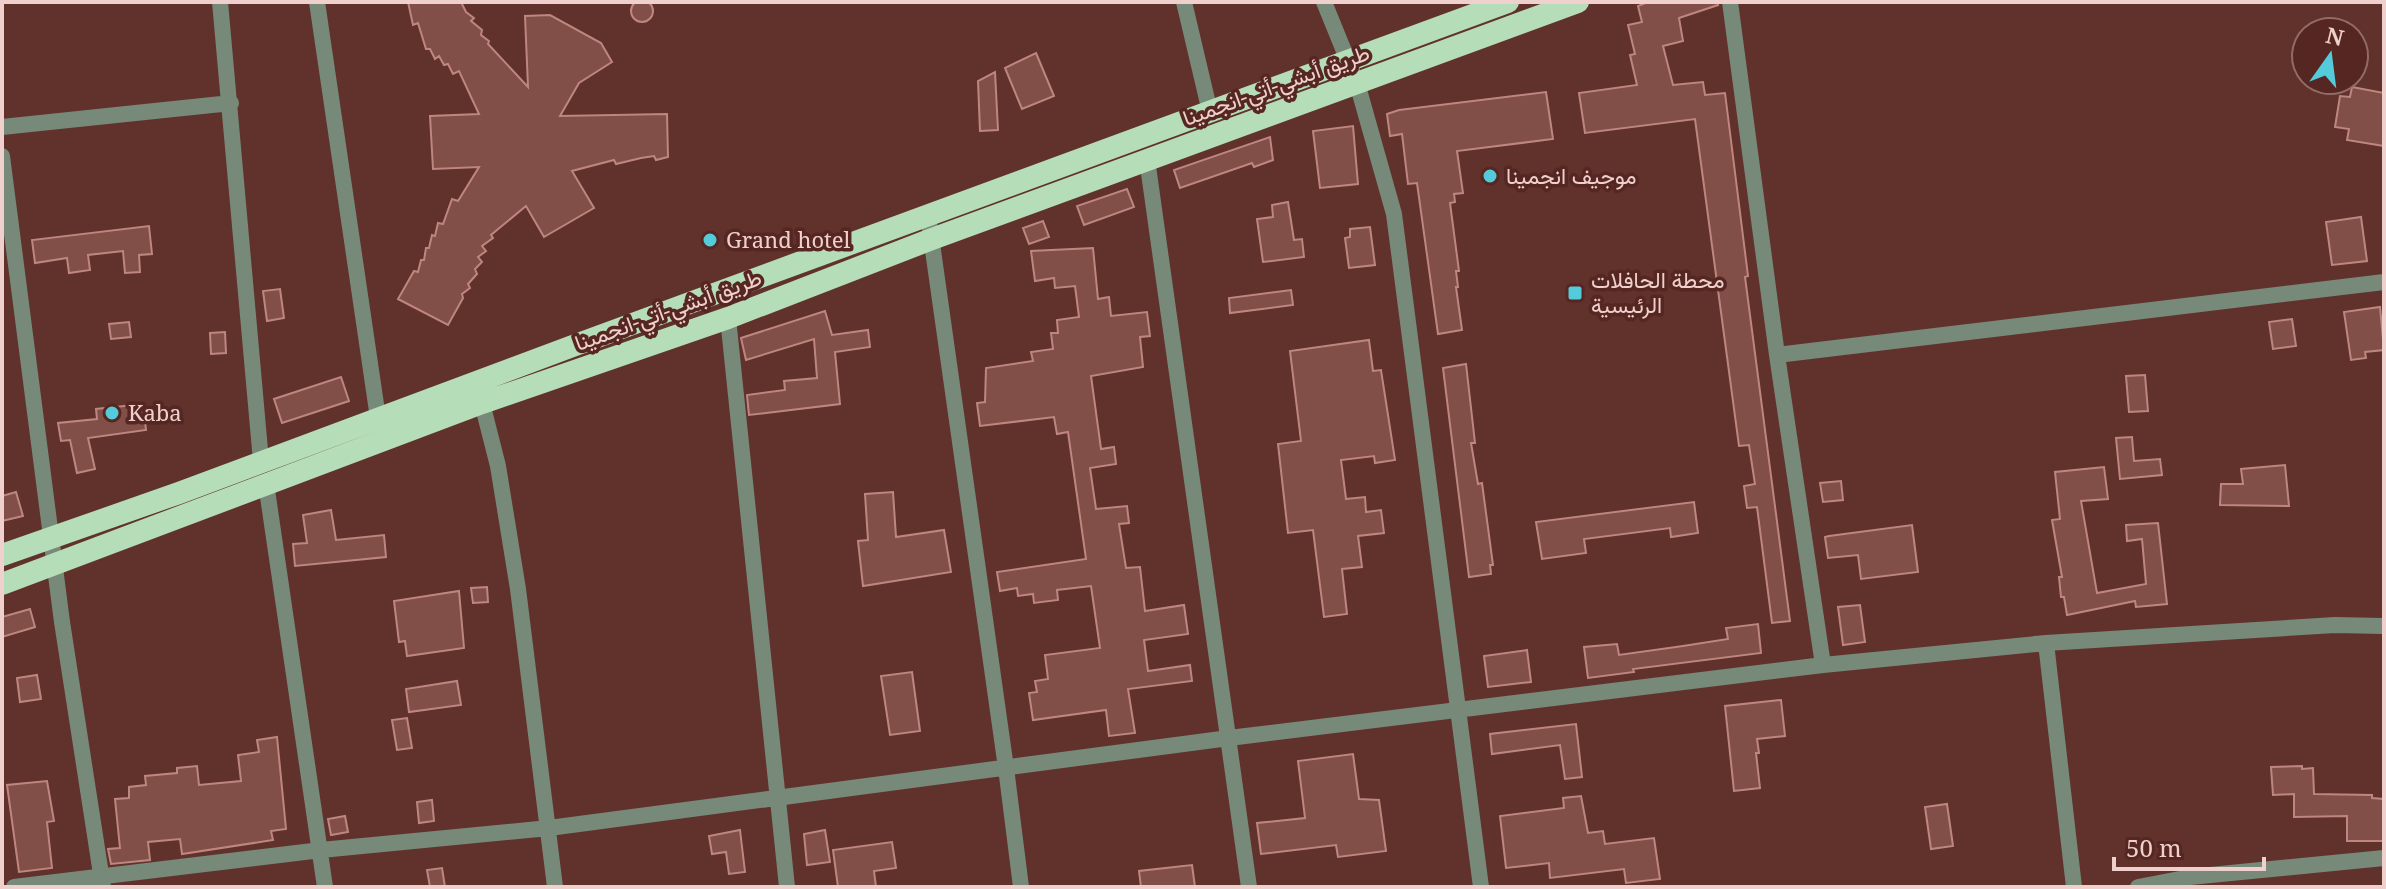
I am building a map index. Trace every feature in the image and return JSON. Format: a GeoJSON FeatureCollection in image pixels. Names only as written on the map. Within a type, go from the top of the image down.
{"type":"FeatureCollection","features":[{"type":"Feature","properties":{"kind":"highway"},"geometry":{"type":"LineString","coordinates":[[2,555],[264,472],[378,418],[928,215],[1210,112],[1353,72],[1508,2]]}},
{"type":"Feature","properties":{"kind":"highway","name":"طريق أبشي-أتي-انجمينا"},"geometry":{"type":"LineString","coordinates":[[2,584],[56,565],[264,472],[482,403],[728,318],[1147,159],[1353,72],[1570,3]]}},
{"type":"Feature","properties":{"kind":"street"},"geometry":{"type":"LineString","coordinates":[[220,2],[264,472],[325,887]]}},
{"type":"Feature","properties":{"kind":"street"},"geometry":{"type":"LineString","coordinates":[[317,2],[378,418]]}},
{"type":"Feature","properties":{"kind":"street"},"geometry":{"type":"LineString","coordinates":[[1184,2],[1210,112]]}},
{"type":"Feature","properties":{"kind":"street"},"geometry":{"type":"LineString","coordinates":[[1324,2],[1353,72],[1394,214],[1481,887]]}},
{"type":"Feature","properties":{"kind":"street"},"geometry":{"type":"LineString","coordinates":[[1730,2],[1777,355],[1823,665]]}},
{"type":"Feature","properties":{"kind":"street"},"geometry":{"type":"LineString","coordinates":[[2,127],[231,103]]}},
{"type":"Feature","properties":{"kind":"street"},"geometry":{"type":"LineString","coordinates":[[2,156],[62,622],[102,882]]}},
{"type":"Feature","properties":{"kind":"street"},"geometry":{"type":"LineString","coordinates":[[1147,159],[1249,887]]}},
{"type":"Feature","properties":{"kind":"street"},"geometry":{"type":"LineString","coordinates":[[928,215],[1021,887]]}},
{"type":"Feature","properties":{"kind":"street"},"geometry":{"type":"LineString","coordinates":[[1777,355],[2384,282]]}},
{"type":"Feature","properties":{"kind":"street"},"geometry":{"type":"LineString","coordinates":[[728,318],[787,887]]}},
{"type":"Feature","properties":{"kind":"street"},"geometry":{"type":"LineString","coordinates":[[482,403],[498,466],[518,589],[555,887]]}},
{"type":"Feature","properties":{"kind":"street"},"geometry":{"type":"LineString","coordinates":[[14,887],[102,882],[321,850],[549,828],[1229,738],[1823,665],[2046,643],[2335,625],[2384,626]]}},
{"type":"Feature","properties":{"kind":"street"},"geometry":{"type":"LineString","coordinates":[[2046,643],[2074,887]]}},
{"type":"Feature","properties":{"kind":"street"},"geometry":{"type":"LineString","coordinates":[[2138,887],[2190,877],[2384,858]]}},
{"type":"Feature","properties":{"kind":"building"},"geometry":{"type":"Polygon","coordinates":[[[642,0],[650,3],[653,11],[650,19],[642,22],[634,19],[631,11],[634,3],[642,0]]]}},
{"type":"Feature","properties":{"kind":"building"},"geometry":{"type":"Polygon","coordinates":[[[408,2],[461,2],[466,12],[474,18],[471,21],[482,30],[481,35],[489,41],[488,44],[528,87],[525,16],[550,15],[601,43],[612,62],[579,83],[560,116],[667,114],[668,157],[656,160],[654,156],[616,164],[614,160],[572,171],[594,208],[544,237],[526,206],[491,235],[493,238],[482,246],[486,251],[478,257],[482,262],[475,269],[477,274],[468,284],[470,288],[462,294],[463,298],[448,325],[398,299],[414,271],[418,272],[432,235],[435,236],[438,223],[443,224],[452,199],[458,201],[479,167],[433,169],[430,116],[479,114],[459,71],[453,74],[448,64],[444,65],[439,56],[435,59],[430,49],[426,49],[418,23],[413,25],[408,2]]]}},
{"type":"Feature","properties":{"kind":"building"},"geometry":{"type":"Polygon","coordinates":[[[1648,2],[1717,2],[1718,5],[1679,18],[1683,41],[1663,46],[1673,85],[1703,82],[1705,95],[1725,93],[1748,276],[1745,277],[1790,621],[1772,623],[1757,507],[1747,508],[1744,486],[1755,484],[1749,445],[1739,446],[1695,119],[1585,133],[1579,93],[1637,85],[1630,55],[1635,54],[1628,25],[1642,22],[1638,6],[1648,2]]]}},
{"type":"Feature","properties":{"kind":"building"},"geometry":{"type":"Polygon","coordinates":[[[1036,53],[1054,96],[1022,109],[1005,68],[1036,53]]]}},
{"type":"Feature","properties":{"kind":"building"},"geometry":{"type":"Polygon","coordinates":[[[995,72],[998,130],[980,131],[978,81],[995,72]]]}},
{"type":"Feature","properties":{"kind":"building"},"geometry":{"type":"Polygon","coordinates":[[[2370,90],[2384,93],[2384,146],[2347,140],[2349,129],[2335,127],[2340,96],[2370,96],[2370,90]]]}},
{"type":"Feature","properties":{"kind":"building"},"geometry":{"type":"Polygon","coordinates":[[[1546,92],[1553,139],[1457,151],[1463,193],[1454,194],[1455,202],[1450,203],[1459,271],[1456,271],[1456,287],[1462,330],[1438,334],[1417,183],[1408,184],[1402,134],[1390,136],[1387,114],[1546,92]]]}},
{"type":"Feature","properties":{"kind":"building"},"geometry":{"type":"Polygon","coordinates":[[[1353,126],[1358,184],[1320,188],[1313,131],[1353,126]]]}},
{"type":"Feature","properties":{"kind":"building"},"geometry":{"type":"Polygon","coordinates":[[[1270,137],[1273,160],[1254,167],[1252,163],[1180,188],[1174,170],[1270,137]]]}},
{"type":"Feature","properties":{"kind":"building"},"geometry":{"type":"Polygon","coordinates":[[[1127,189],[1134,207],[1084,225],[1077,206],[1127,189]]]}},
{"type":"Feature","properties":{"kind":"building"},"geometry":{"type":"Polygon","coordinates":[[[1288,202],[1294,240],[1302,239],[1304,257],[1263,262],[1257,219],[1273,217],[1272,205],[1288,202]]]}},
{"type":"Feature","properties":{"kind":"building"},"geometry":{"type":"Polygon","coordinates":[[[2361,217],[2367,261],[2332,265],[2326,222],[2361,217]]]}},
{"type":"Feature","properties":{"kind":"building"},"geometry":{"type":"Polygon","coordinates":[[[1043,221],[1049,237],[1029,244],[1023,228],[1043,221]]]}},
{"type":"Feature","properties":{"kind":"building"},"geometry":{"type":"Polygon","coordinates":[[[149,226],[152,254],[139,255],[140,272],[125,273],[123,251],[88,255],[90,270],[69,273],[67,258],[35,263],[32,240],[149,226]]]}},
{"type":"Feature","properties":{"kind":"building"},"geometry":{"type":"Polygon","coordinates":[[[1370,227],[1375,265],[1349,268],[1345,238],[1350,237],[1350,229],[1370,227]]]}},
{"type":"Feature","properties":{"kind":"building"},"geometry":{"type":"Polygon","coordinates":[[[1093,248],[1098,299],[1109,297],[1111,316],[1147,312],[1150,336],[1140,337],[1143,367],[1091,376],[1101,449],[1114,447],[1116,464],[1090,468],[1096,509],[1127,506],[1129,523],[1119,524],[1126,568],[1140,567],[1145,611],[1184,605],[1188,634],[1144,640],[1148,671],[1190,665],[1192,681],[1128,689],[1135,733],[1109,736],[1106,710],[1033,720],[1029,693],[1037,692],[1035,681],[1048,679],[1045,655],[1100,648],[1091,586],[1057,590],[1058,600],[1034,603],[1033,594],[1018,596],[1017,588],[1000,591],[997,572],[1086,559],[1068,432],[1057,434],[1054,417],[980,426],[977,403],[985,402],[986,368],[1033,361],[1031,352],[1053,349],[1051,333],[1058,333],[1057,320],[1079,317],[1075,286],[1055,288],[1054,278],[1035,281],[1031,251],[1093,248]]]}},
{"type":"Feature","properties":{"kind":"building"},"geometry":{"type":"Polygon","coordinates":[[[280,289],[284,318],[267,321],[263,291],[280,289]]]}},
{"type":"Feature","properties":{"kind":"building"},"geometry":{"type":"Polygon","coordinates":[[[1291,290],[1293,305],[1230,313],[1229,298],[1291,290]]]}},
{"type":"Feature","properties":{"kind":"building"},"geometry":{"type":"Polygon","coordinates":[[[2380,307],[2384,350],[2365,352],[2366,358],[2351,360],[2344,312],[2380,307]]]}},
{"type":"Feature","properties":{"kind":"building"},"geometry":{"type":"Polygon","coordinates":[[[825,311],[832,335],[868,330],[870,347],[835,352],[840,404],[749,415],[747,395],[785,390],[784,381],[817,378],[814,339],[746,360],[741,338],[825,311]]]}},
{"type":"Feature","properties":{"kind":"building"},"geometry":{"type":"Polygon","coordinates":[[[2292,319],[2296,346],[2273,349],[2269,322],[2292,319]]]}},
{"type":"Feature","properties":{"kind":"building"},"geometry":{"type":"Polygon","coordinates":[[[129,322],[131,337],[111,339],[109,324],[129,322]]]}},
{"type":"Feature","properties":{"kind":"building"},"geometry":{"type":"Polygon","coordinates":[[[225,332],[226,353],[211,354],[210,333],[225,332]]]}},
{"type":"Feature","properties":{"kind":"building"},"geometry":{"type":"Polygon","coordinates":[[[1369,340],[1373,371],[1381,370],[1395,460],[1375,463],[1374,456],[1341,460],[1346,499],[1365,497],[1366,512],[1381,510],[1384,533],[1358,536],[1362,567],[1342,569],[1347,614],[1324,617],[1313,530],[1288,533],[1278,444],[1301,441],[1290,351],[1369,340]]]}},
{"type":"Feature","properties":{"kind":"building"},"geometry":{"type":"Polygon","coordinates":[[[1466,364],[1475,443],[1471,443],[1478,484],[1482,483],[1493,565],[1490,565],[1491,574],[1469,577],[1443,368],[1466,364]]]}},
{"type":"Feature","properties":{"kind":"building"},"geometry":{"type":"Polygon","coordinates":[[[2145,375],[2148,411],[2129,412],[2126,376],[2145,375]]]}},
{"type":"Feature","properties":{"kind":"building"},"geometry":{"type":"Polygon","coordinates":[[[341,377],[349,401],[282,423],[274,399],[341,377]]]}},
{"type":"Feature","properties":{"kind":"building"},"geometry":{"type":"Polygon","coordinates":[[[143,404],[146,430],[88,438],[95,469],[77,473],[70,440],[61,441],[58,423],[97,419],[96,409],[143,404]]]}},
{"type":"Feature","properties":{"kind":"building"},"geometry":{"type":"Polygon","coordinates":[[[2132,437],[2134,461],[2160,459],[2162,475],[2120,479],[2116,438],[2132,437]]]}},
{"type":"Feature","properties":{"kind":"building"},"geometry":{"type":"Polygon","coordinates":[[[2285,465],[2289,506],[2220,505],[2221,484],[2243,484],[2241,469],[2285,465]]]}},
{"type":"Feature","properties":{"kind":"building"},"geometry":{"type":"Polygon","coordinates":[[[2104,467],[2108,499],[2081,501],[2097,593],[2146,584],[2142,539],[2127,541],[2126,525],[2158,523],[2167,604],[2136,607],[2135,601],[2067,615],[2064,597],[2061,597],[2059,577],[2062,577],[2052,520],[2060,519],[2055,472],[2104,467]]]}},
{"type":"Feature","properties":{"kind":"building"},"geometry":{"type":"Polygon","coordinates":[[[1841,481],[1843,500],[1823,502],[1820,483],[1841,481]]]}},
{"type":"Feature","properties":{"kind":"building"},"geometry":{"type":"Polygon","coordinates":[[[16,492],[23,516],[2,521],[2,496],[16,492]]]}},
{"type":"Feature","properties":{"kind":"building"},"geometry":{"type":"Polygon","coordinates":[[[893,492],[896,537],[944,530],[951,572],[863,586],[858,541],[868,540],[865,494],[893,492]]]}},
{"type":"Feature","properties":{"kind":"building"},"geometry":{"type":"Polygon","coordinates":[[[1694,502],[1698,533],[1671,537],[1670,528],[1584,539],[1586,553],[1542,559],[1536,522],[1694,502]]]}},
{"type":"Feature","properties":{"kind":"building"},"geometry":{"type":"Polygon","coordinates":[[[331,510],[336,540],[384,535],[386,557],[295,566],[293,544],[307,543],[303,515],[331,510]]]}},
{"type":"Feature","properties":{"kind":"building"},"geometry":{"type":"Polygon","coordinates":[[[1912,525],[1918,572],[1861,579],[1858,555],[1828,558],[1825,537],[1912,525]]]}},
{"type":"Feature","properties":{"kind":"building"},"geometry":{"type":"Polygon","coordinates":[[[487,587],[488,602],[473,603],[471,588],[487,587]]]}},
{"type":"Feature","properties":{"kind":"building"},"geometry":{"type":"Polygon","coordinates":[[[459,591],[464,648],[407,656],[405,641],[399,642],[394,601],[459,591]]]}},
{"type":"Feature","properties":{"kind":"building"},"geometry":{"type":"Polygon","coordinates":[[[1860,605],[1865,642],[1843,645],[1838,607],[1860,605]]]}},
{"type":"Feature","properties":{"kind":"building"},"geometry":{"type":"Polygon","coordinates":[[[30,609],[35,627],[2,637],[2,617],[30,609]]]}},
{"type":"Feature","properties":{"kind":"building"},"geometry":{"type":"Polygon","coordinates":[[[1758,624],[1761,653],[1633,669],[1634,672],[1588,678],[1584,647],[1617,644],[1619,655],[1728,639],[1726,628],[1758,624]]]}},
{"type":"Feature","properties":{"kind":"building"},"geometry":{"type":"Polygon","coordinates":[[[1527,650],[1531,682],[1488,687],[1484,656],[1527,650]]]}},
{"type":"Feature","properties":{"kind":"building"},"geometry":{"type":"Polygon","coordinates":[[[912,672],[920,731],[890,735],[881,676],[912,672]]]}},
{"type":"Feature","properties":{"kind":"building"},"geometry":{"type":"Polygon","coordinates":[[[37,675],[41,699],[20,702],[17,678],[37,675]]]}},
{"type":"Feature","properties":{"kind":"building"},"geometry":{"type":"Polygon","coordinates":[[[457,681],[461,705],[409,712],[406,689],[457,681]]]}},
{"type":"Feature","properties":{"kind":"building"},"geometry":{"type":"Polygon","coordinates":[[[1781,700],[1785,736],[1757,739],[1760,788],[1734,791],[1725,706],[1781,700]]]}},
{"type":"Feature","properties":{"kind":"building"},"geometry":{"type":"Polygon","coordinates":[[[407,718],[412,748],[397,750],[392,720],[407,718]]]}},
{"type":"Feature","properties":{"kind":"building"},"geometry":{"type":"Polygon","coordinates":[[[1576,724],[1582,777],[1565,779],[1560,745],[1492,754],[1490,734],[1576,724]]]}},
{"type":"Feature","properties":{"kind":"building"},"geometry":{"type":"Polygon","coordinates":[[[277,737],[286,829],[271,831],[273,840],[182,854],[180,839],[148,842],[150,860],[111,864],[108,849],[120,848],[115,799],[129,798],[129,787],[146,785],[145,776],[177,773],[177,768],[197,766],[199,785],[241,781],[238,755],[259,752],[257,740],[277,737]]]}},
{"type":"Feature","properties":{"kind":"building"},"geometry":{"type":"Polygon","coordinates":[[[1353,754],[1359,799],[1379,800],[1386,851],[1338,857],[1336,845],[1261,854],[1257,823],[1305,818],[1298,761],[1353,754]]]}},
{"type":"Feature","properties":{"kind":"building"},"geometry":{"type":"Polygon","coordinates":[[[2302,766],[2302,769],[2313,768],[2314,794],[2372,795],[2372,798],[2384,799],[2384,841],[2347,841],[2347,816],[2294,817],[2294,794],[2273,795],[2271,767],[2302,766]]]}},
{"type":"Feature","properties":{"kind":"building"},"geometry":{"type":"Polygon","coordinates":[[[47,781],[54,821],[47,822],[52,868],[19,872],[7,785],[47,781]]]}},
{"type":"Feature","properties":{"kind":"building"},"geometry":{"type":"Polygon","coordinates":[[[1581,796],[1588,833],[1603,831],[1605,844],[1654,838],[1660,879],[1626,883],[1624,869],[1550,878],[1549,863],[1506,868],[1500,816],[1564,808],[1563,798],[1581,796]]]}},
{"type":"Feature","properties":{"kind":"building"},"geometry":{"type":"Polygon","coordinates":[[[432,800],[434,821],[419,823],[417,802],[432,800]]]}},
{"type":"Feature","properties":{"kind":"building"},"geometry":{"type":"Polygon","coordinates":[[[1947,804],[1953,846],[1931,849],[1925,807],[1947,804]]]}},
{"type":"Feature","properties":{"kind":"building"},"geometry":{"type":"Polygon","coordinates":[[[345,816],[348,832],[331,835],[328,819],[345,816]]]}},
{"type":"Feature","properties":{"kind":"building"},"geometry":{"type":"Polygon","coordinates":[[[740,830],[745,872],[729,874],[726,852],[712,854],[709,836],[740,830]]]}},
{"type":"Feature","properties":{"kind":"building"},"geometry":{"type":"Polygon","coordinates":[[[825,830],[830,862],[807,865],[804,834],[825,830]]]}},
{"type":"Feature","properties":{"kind":"building"},"geometry":{"type":"Polygon","coordinates":[[[892,842],[896,868],[874,871],[876,887],[838,887],[833,850],[892,842]]]}},
{"type":"Feature","properties":{"kind":"building"},"geometry":{"type":"Polygon","coordinates":[[[1192,865],[1195,887],[1141,887],[1139,871],[1192,865]]]}},
{"type":"Feature","properties":{"kind":"building"},"geometry":{"type":"Polygon","coordinates":[[[442,868],[445,887],[430,887],[427,870],[442,868]]]}},
{"type":"Feature","properties":{"kind":"place","name":"موجيف انجمينا"},"geometry":{"type":"Point","coordinates":[1490,176]}},
{"type":"Feature","properties":{"kind":"place","name":"Grand hotel"},"geometry":{"type":"Point","coordinates":[710,240]}},
{"type":"Feature","properties":{"kind":"place","name":"محطة الحافلات الرئيسية"},"geometry":{"type":"Point","coordinates":[1575,293]}},
{"type":"Feature","properties":{"kind":"place","name":"Kaba"},"geometry":{"type":"Point","coordinates":[112,413]}}]}
